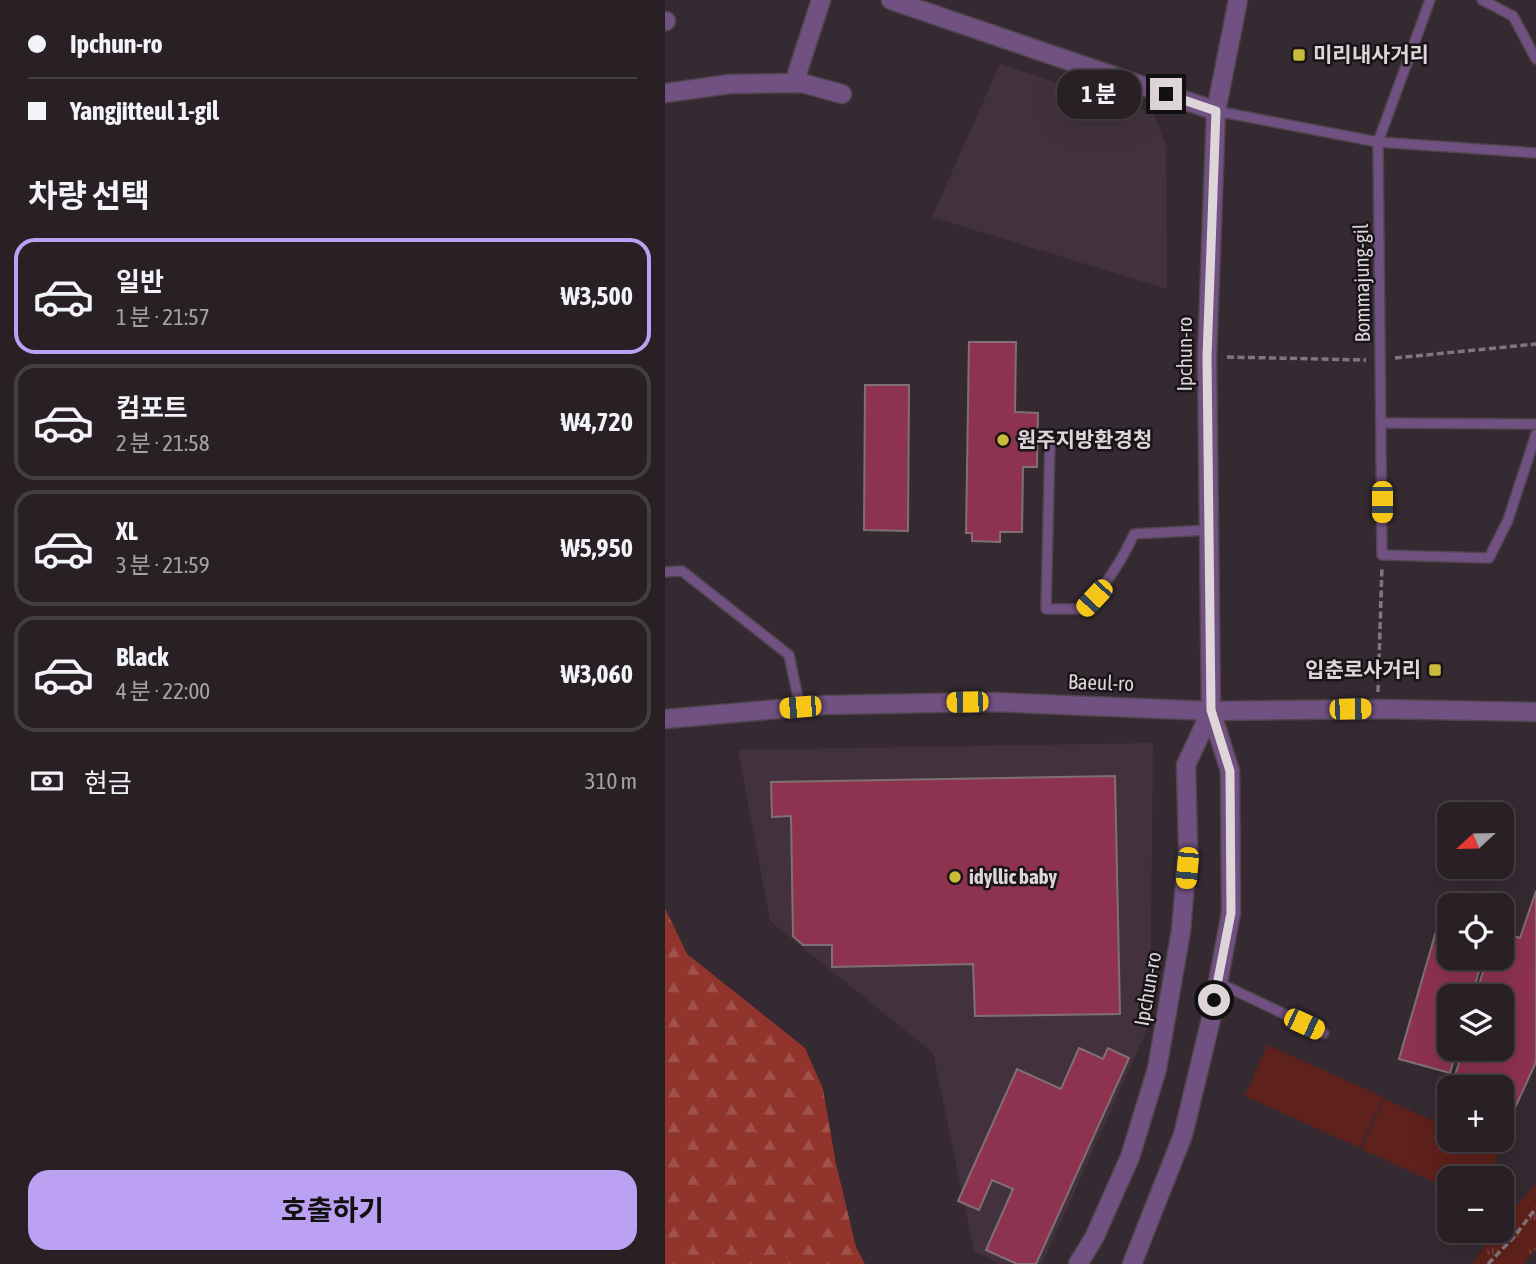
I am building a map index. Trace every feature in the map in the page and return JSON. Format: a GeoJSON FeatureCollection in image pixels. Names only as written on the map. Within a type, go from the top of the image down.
{"type":"FeatureCollection","features":[{"type":"Feature","properties":{"kind":"street"},"geometry":{"type":"LineString","coordinates":[[794,83],[821,0]]}},
{"type":"Feature","properties":{"kind":"street"},"geometry":{"type":"LineString","coordinates":[[891,0],[1216,111]]}},
{"type":"Feature","properties":{"kind":"street","name":"Ipchun-ro"},"geometry":{"type":"LineString","coordinates":[[1132,1264],[1182,1135],[1231,913],[1230,771],[1211,710],[1207,344],[1216,111],[1238,0]]}},
{"type":"Feature","properties":{"kind":"street"},"geometry":{"type":"LineString","coordinates":[[665,93],[730,84],[802,83],[842,94]]}},
{"type":"Feature","properties":{"kind":"street","name":"Baeul-ro"},"geometry":{"type":"LineString","coordinates":[[665,719],[800,707],[992,702],[1211,710],[1536,712]]}},
{"type":"Feature","properties":{"kind":"street","name":"Ipchun-ro"},"geometry":{"type":"LineString","coordinates":[[1078,1264],[1094,1238],[1130,1157],[1157,1069],[1181,931],[1188,847],[1186,765],[1211,710]]}},
{"type":"Feature","properties":{"kind":"lane","name":"Bommajung-gil"},"geometry":{"type":"LineString","coordinates":[[1382,555],[1378,142],[1430,0]]}},
{"type":"Feature","properties":{"kind":"lane"},"geometry":{"type":"LineString","coordinates":[[1482,0],[1513,16],[1536,59]]}},
{"type":"Feature","properties":{"kind":"lane"},"geometry":{"type":"LineString","coordinates":[[1216,111],[1378,142],[1536,153]]}},
{"type":"Feature","properties":{"kind":"lane"},"geometry":{"type":"LineString","coordinates":[[1382,423],[1536,424]]}},
{"type":"Feature","properties":{"kind":"lane"},"geometry":{"type":"LineString","coordinates":[[1382,555],[1489,558],[1508,520],[1536,434]]}},
{"type":"Feature","properties":{"kind":"lane"},"geometry":{"type":"LineString","coordinates":[[1050,441],[1046,609],[1084,609],[1105,586],[1123,559],[1134,534],[1209,530]]}},
{"type":"Feature","properties":{"kind":"lane"},"geometry":{"type":"LineString","coordinates":[[665,572],[682,571],[789,655],[800,707]]}},
{"type":"Feature","properties":{"kind":"lane"},"geometry":{"type":"LineString","coordinates":[[1217,982],[1324,1033]]}},
{"type":"Feature","properties":{"kind":"path"},"geometry":{"type":"LineString","coordinates":[[1378,709],[1382,555]]}},
{"type":"Feature","properties":{"kind":"path"},"geometry":{"type":"LineString","coordinates":[[1488,1264],[1514,1237],[1536,1208]]}},
{"type":"Feature","properties":{"kind":"shaded area"},"geometry":{"type":"Polygon","coordinates":[[[1000,64],[1154,114],[1166,146],[1167,289],[932,217],[1000,64]]]}},
{"type":"Feature","properties":{"kind":"shaded area"},"geometry":{"type":"Polygon","coordinates":[[[1153,743],[1150,1023],[1042,1264],[1000,1264],[974,1251],[933,1053],[770,921],[738,750],[1153,743]]]}},
{"type":"Feature","properties":{"kind":"green space"},"geometry":{"type":"Polygon","coordinates":[[[665,908],[687,954],[805,1048],[823,1089],[836,1164],[856,1247],[865,1264],[665,1264],[665,908]]]}},
{"type":"Feature","properties":{"kind":"green space"},"geometry":{"type":"Polygon","coordinates":[[[1267,1045],[1383,1097],[1360,1148],[1245,1096],[1267,1045]]]}},
{"type":"Feature","properties":{"kind":"green space"},"geometry":{"type":"Polygon","coordinates":[[[1384,1099],[1437,1123],[1437,1152],[1499,1152],[1492,1166],[1437,1166],[1437,1183],[1362,1149],[1384,1099]]]}},
{"type":"Feature","properties":{"kind":"green space"},"geometry":{"type":"Polygon","coordinates":[[[1536,1184],[1536,1249],[1523,1264],[1473,1264],[1487,1243],[1514,1243],[1514,1209],[1536,1184]]]}},
{"type":"Feature","properties":{"kind":"building","name":"원주지방환경청"},"geometry":{"type":"Polygon","coordinates":[[[969,342],[1016,342],[1015,412],[1038,413],[1037,467],[1023,467],[1022,532],[1000,532],[1000,542],[972,541],[972,533],[966,533],[969,342]]]}},
{"type":"Feature","properties":{"kind":"building"},"geometry":{"type":"Polygon","coordinates":[[[865,385],[909,385],[908,531],[864,530],[865,385]]]}},
{"type":"Feature","properties":{"kind":"building","name":"idyllic baby"},"geometry":{"type":"Polygon","coordinates":[[[1115,776],[1120,1014],[975,1016],[973,964],[832,967],[832,945],[803,945],[793,936],[791,816],[772,817],[771,782],[1115,776]]]}},
{"type":"Feature","properties":{"kind":"building"},"geometry":{"type":"Polygon","coordinates":[[[1536,891],[1536,1062],[1514,1110],[1514,1075],[1455,1075],[1460,1061],[1514,1061],[1514,984],[1479,984],[1484,970],[1514,970],[1514,936],[1520,938],[1536,891]]]}},
{"type":"Feature","properties":{"kind":"building"},"geometry":{"type":"Polygon","coordinates":[[[1437,928],[1437,970],[1479,970],[1475,984],[1437,984],[1437,1061],[1453,1061],[1450,1073],[1399,1059],[1437,928]]]}},
{"type":"Feature","properties":{"kind":"building"},"geometry":{"type":"Polygon","coordinates":[[[1079,1048],[1103,1059],[1108,1048],[1129,1058],[1036,1264],[1017,1264],[986,1250],[1013,1189],[992,1180],[979,1210],[958,1201],[1017,1069],[1061,1089],[1079,1048]]]}},
{"type":"Feature","properties":{"kind":"place","name":"미리내사거리"},"geometry":{"type":"Point","coordinates":[1299,55]}},
{"type":"Feature","properties":{"kind":"place","name":"원주지방환경청"},"geometry":{"type":"Point","coordinates":[1003,440]}},
{"type":"Feature","properties":{"kind":"place","name":"입춘로사거리"},"geometry":{"type":"Point","coordinates":[1435,670]}},
{"type":"Feature","properties":{"kind":"place","name":"idyllic baby"},"geometry":{"type":"Point","coordinates":[955,877]}},
{"type":"Feature","properties":{"kind":"route"},"geometry":{"type":"LineString","coordinates":[[1166,94],[1216,111],[1207,357],[1211,710],[1230,771],[1231,913],[1214,1000]]}}]}
